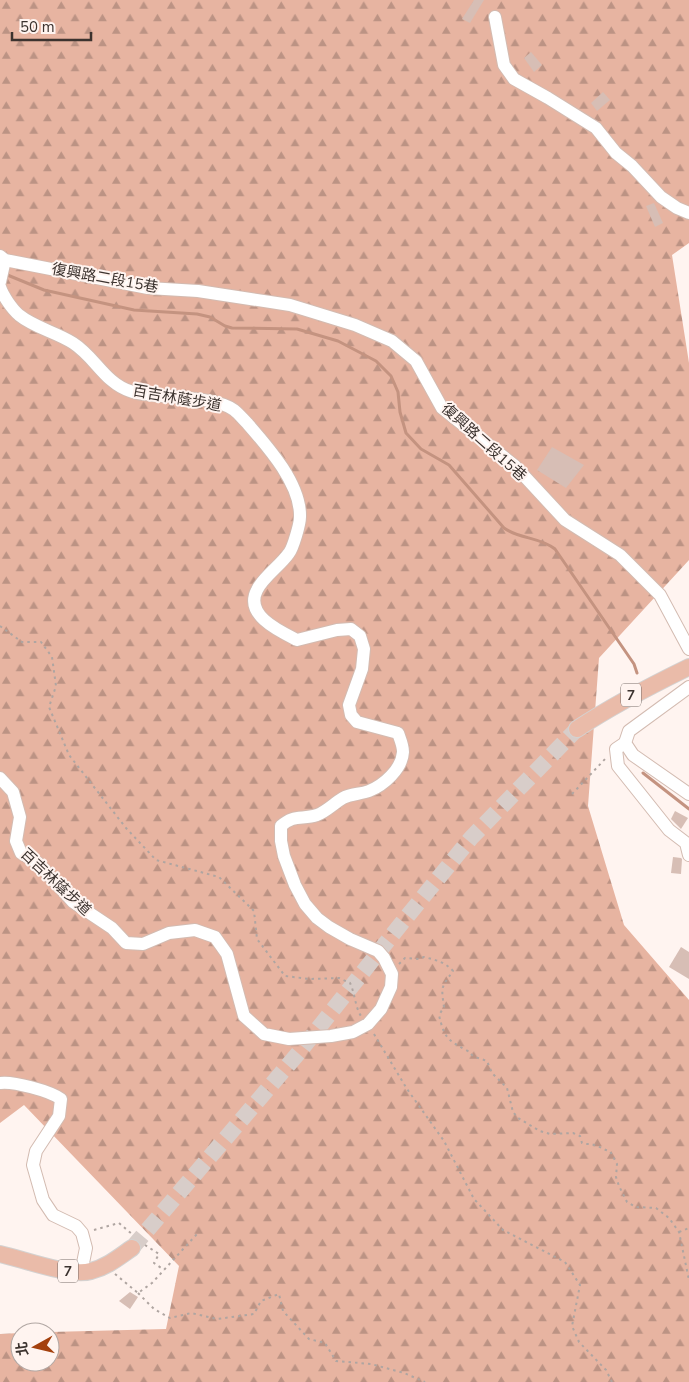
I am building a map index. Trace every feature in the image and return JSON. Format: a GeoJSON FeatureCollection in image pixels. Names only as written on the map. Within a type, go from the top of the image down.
{"type":"FeatureCollection","features":[{"type":"Feature","properties":{"kind":"main road","name":"7"},"geometry":{"type":"LineString","coordinates":[[577,729],[600,713],[689,667]]}},
{"type":"Feature","properties":{"kind":"main road","name":"7"},"geometry":{"type":"LineString","coordinates":[[0,1254],[44,1266],[81,1273],[105,1266],[132,1248]]}},
{"type":"Feature","properties":{"kind":"street"},"geometry":{"type":"LineString","coordinates":[[495,17],[504,65],[514,80],[548,98],[596,128],[616,153],[632,166],[661,197],[677,208],[689,213]]}},
{"type":"Feature","properties":{"kind":"street"},"geometry":{"type":"LineString","coordinates":[[0,283],[3,258]]}},
{"type":"Feature","properties":{"kind":"street","name":"復興路二段15巷"},"geometry":{"type":"LineString","coordinates":[[3,258],[148,288],[198,291],[290,305],[355,325],[392,341],[416,361],[442,408],[515,466],[565,520],[620,555],[660,595],[689,650]]}},
{"type":"Feature","properties":{"kind":"street","name":"百吉林蔭步道"},"geometry":{"type":"LineString","coordinates":[[0,283],[18,314],[73,342],[92,357],[107,376],[119,387],[132,392],[198,400],[233,409],[273,456],[292,484],[300,518],[290,552],[257,590],[254,599],[255,611],[264,620],[297,640],[338,630],[351,629],[360,636],[364,649],[362,669],[349,705],[351,716],[357,722],[398,733],[403,753],[389,780],[370,791],[343,798],[329,810],[315,816],[288,819],[281,826],[281,841],[284,856],[295,885],[304,904],[310,911],[329,928],[350,940],[378,951],[384,958],[392,974],[392,987],[381,1009],[368,1024],[353,1032],[331,1036],[290,1039],[264,1034],[244,1016],[227,954],[215,937],[195,930],[169,933],[143,944],[126,943],[112,928],[73,902],[38,863],[21,853],[16,841],[20,817],[12,792],[0,778]]}},
{"type":"Feature","properties":{"kind":"street"},"geometry":{"type":"LineString","coordinates":[[689,688],[629,731],[620,746],[618,766],[669,830],[686,843],[689,855]]}},
{"type":"Feature","properties":{"kind":"street"},"geometry":{"type":"LineString","coordinates":[[638,692],[654,689],[662,691],[665,698],[660,709]]}},
{"type":"Feature","properties":{"kind":"street"},"geometry":{"type":"LineString","coordinates":[[620,746],[689,794]]}},
{"type":"Feature","properties":{"kind":"street"},"geometry":{"type":"LineString","coordinates":[[0,1083],[33,1088],[55,1094],[61,1099],[59,1116],[36,1151],[33,1166],[43,1200],[52,1215],[76,1226],[82,1233],[86,1248],[81,1273]]}},
{"type":"Feature","properties":{"kind":"path"},"geometry":{"type":"LineString","coordinates":[[0,626],[22,642],[41,642],[52,658],[56,686],[49,707],[69,755],[132,834],[156,860],[219,877],[254,911],[257,939],[285,976],[310,980],[339,978],[350,982],[358,1013],[368,1024],[407,1089],[444,1141],[474,1199],[503,1230],[565,1262],[580,1285],[572,1326],[580,1342],[606,1370],[612,1382]]}},
{"type":"Feature","properties":{"kind":"path"},"geometry":{"type":"LineString","coordinates":[[572,794],[620,746]]}},
{"type":"Feature","properties":{"kind":"path"},"geometry":{"type":"LineString","coordinates":[[392,974],[400,961],[406,958],[420,959],[424,957],[446,963],[450,967],[453,971],[442,986],[441,992],[444,1007],[439,1015],[441,1025],[448,1040],[468,1050],[473,1056],[487,1061],[492,1073],[507,1088],[513,1112],[518,1118],[545,1132],[573,1133],[580,1136],[582,1143],[586,1145],[592,1144],[604,1151],[610,1152],[617,1164],[616,1177],[627,1202],[636,1206],[656,1208],[669,1218],[679,1232],[689,1280]]}},
{"type":"Feature","properties":{"kind":"path"},"geometry":{"type":"LineString","coordinates":[[82,1233],[119,1223]]}},
{"type":"Feature","properties":{"kind":"path"},"geometry":{"type":"LineString","coordinates":[[679,1232],[689,1228]]}},
{"type":"Feature","properties":{"kind":"path"},"geometry":{"type":"LineString","coordinates":[[138,1293],[152,1283],[197,1234]]}},
{"type":"Feature","properties":{"kind":"path"},"geometry":{"type":"LineString","coordinates":[[159,1254],[154,1263],[164,1270]]}},
{"type":"Feature","properties":{"kind":"path"},"geometry":{"type":"LineString","coordinates":[[105,1266],[154,1309],[170,1318],[191,1313],[217,1318],[254,1314],[261,1301],[279,1294],[283,1311],[308,1339],[325,1343],[336,1361],[371,1364],[404,1373],[425,1382]]}},
{"type":"Feature","properties":{"kind":"green space"},"geometry":{"type":"Polygon","coordinates":[[[0,0],[689,0],[689,243],[672,255],[689,363],[689,560],[599,658],[588,806],[624,925],[689,1000],[689,1382],[0,1382],[0,1334],[10,1334],[10,1372],[60,1372],[60,1332],[166,1329],[179,1266],[24,1105],[0,1123],[0,0]]]}},
{"type":"Feature","properties":{"kind":"building"},"geometry":{"type":"Polygon","coordinates":[[[474,0],[484,0],[470,23],[462,19],[474,0]]]}},
{"type":"Feature","properties":{"kind":"building"},"geometry":{"type":"Polygon","coordinates":[[[531,52],[542,65],[534,72],[524,58],[531,52]]]}},
{"type":"Feature","properties":{"kind":"building"},"geometry":{"type":"Polygon","coordinates":[[[603,92],[610,100],[597,111],[591,103],[603,92]]]}},
{"type":"Feature","properties":{"kind":"building"},"geometry":{"type":"Polygon","coordinates":[[[654,203],[663,223],[655,227],[646,206],[654,203]]]}},
{"type":"Feature","properties":{"kind":"building"},"geometry":{"type":"Polygon","coordinates":[[[552,447],[584,465],[566,488],[537,470],[552,447]]]}},
{"type":"Feature","properties":{"kind":"building"},"geometry":{"type":"Polygon","coordinates":[[[675,811],[688,818],[681,829],[671,819],[675,811]]]}},
{"type":"Feature","properties":{"kind":"building"},"geometry":{"type":"Polygon","coordinates":[[[673,857],[682,859],[681,874],[671,873],[673,857]]]}},
{"type":"Feature","properties":{"kind":"building"},"geometry":{"type":"Polygon","coordinates":[[[681,947],[689,952],[689,979],[669,967],[681,947]]]}},
{"type":"Feature","properties":{"kind":"building"},"geometry":{"type":"Polygon","coordinates":[[[130,1292],[138,1297],[130,1309],[119,1301],[130,1292]]]}},
{"type":"Feature","properties":{"kind":"waterway"},"geometry":{"type":"LineString","coordinates":[[5,274],[44,290],[134,310],[197,314],[210,317],[232,328],[297,329],[338,341],[376,361],[391,376],[398,392],[400,412],[406,433],[421,449],[449,465],[504,528],[510,532],[543,542],[555,549],[634,664],[637,673]]}},
{"type":"Feature","properties":{"kind":"waterway"},"geometry":{"type":"LineString","coordinates":[[643,773],[689,809]]}},
{"type":"Feature","properties":{"kind":"tunnel"},"geometry":{"type":"LineString","coordinates":[[132,1248],[301,1050],[471,838],[577,729]]}}]}
